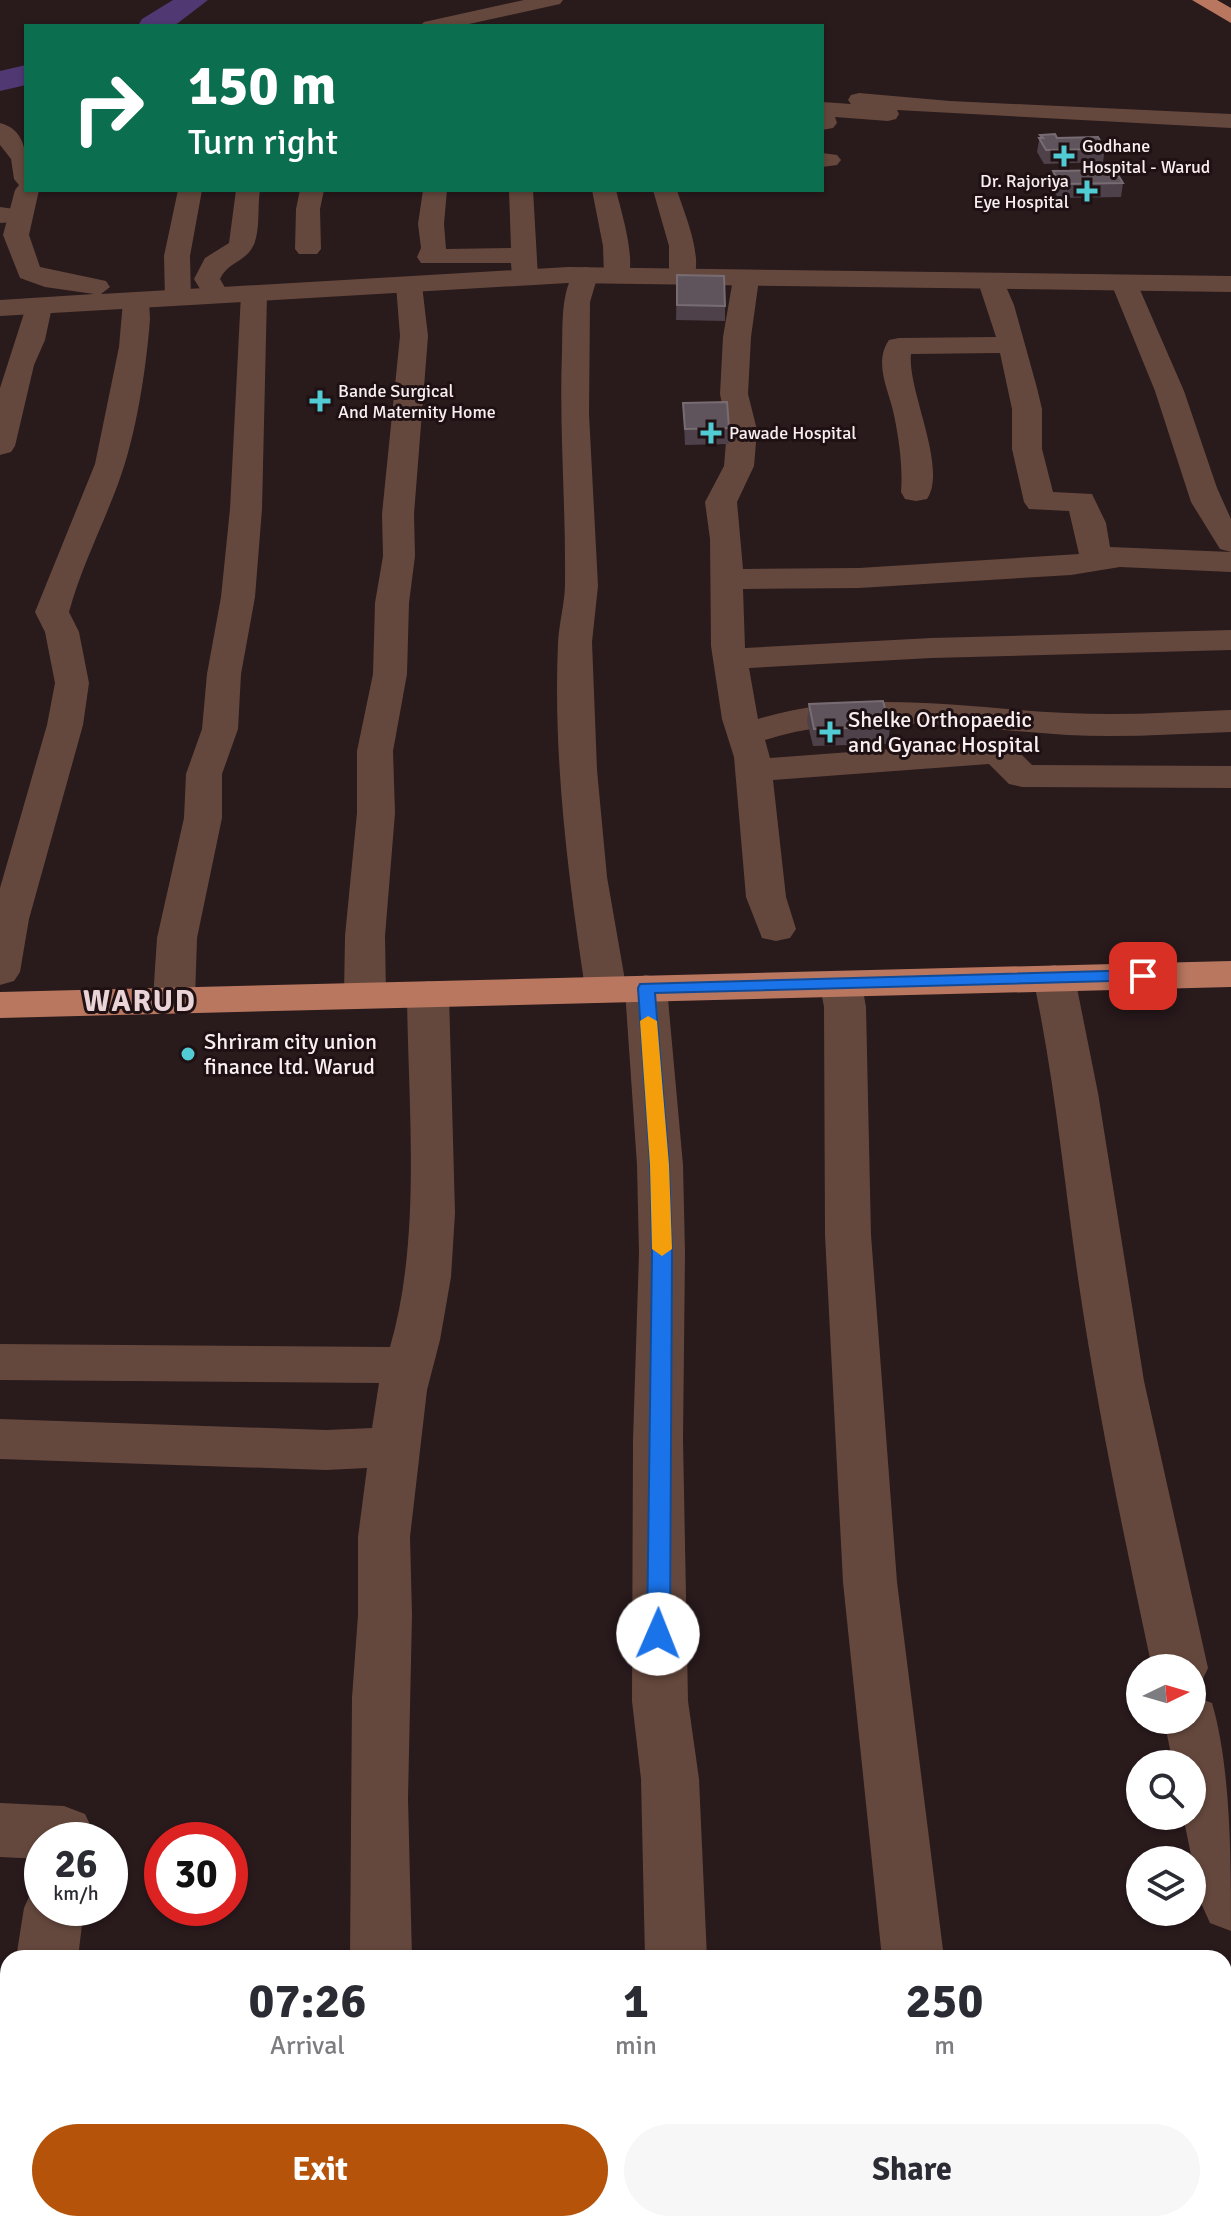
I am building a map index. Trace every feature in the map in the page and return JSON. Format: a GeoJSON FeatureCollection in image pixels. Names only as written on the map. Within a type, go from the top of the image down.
{"type":"FeatureCollection","features":[{"type":"Feature","properties":{"kind":"highway"},"geometry":{"type":"LineString","coordinates":[[1202,0],[1231,17]]}},
{"type":"Feature","properties":{"kind":"highway"},"geometry":{"type":"LineString","coordinates":[[0,1026],[633,996],[843,996],[1057,990],[1231,974]]}},
{"type":"Feature","properties":{"kind":"highway"},"geometry":{"type":"LineString","coordinates":[[1057,990],[1231,997]]}},
{"type":"Feature","properties":{"kind":"highway"},"geometry":{"type":"LineString","coordinates":[[0,1005],[365,995],[427,1006]]}},
{"type":"Feature","properties":{"kind":"street"},"geometry":{"type":"LineString","coordinates":[[449,24],[513,17],[553,0]]}},
{"type":"Feature","properties":{"kind":"street"},"geometry":{"type":"LineString","coordinates":[[859,100],[950,108],[1231,121]]}},
{"type":"Feature","properties":{"kind":"street"},"geometry":{"type":"LineString","coordinates":[[824,109],[888,114]]}},
{"type":"Feature","properties":{"kind":"street"},"geometry":{"type":"LineString","coordinates":[[4,139],[23,158],[19,209],[29,272],[45,279],[156,300]]}},
{"type":"Feature","properties":{"kind":"street"},"geometry":{"type":"LineString","coordinates":[[0,972],[9,919],[65,725],[72,683],[62,632],[52,612],[59,584],[76,552],[109,465],[137,315],[156,300],[177,256],[190,192]]}},
{"type":"Feature","properties":{"kind":"street"},"geometry":{"type":"LineString","coordinates":[[217,296],[207,279],[214,264],[241,246],[243,207],[247,192]]}},
{"type":"Feature","properties":{"kind":"street"},"geometry":{"type":"LineString","coordinates":[[308,249],[308,209],[312,192]]}},
{"type":"Feature","properties":{"kind":"street"},"geometry":{"type":"LineString","coordinates":[[435,192],[431,224],[434,248],[430,257],[601,276],[1231,284]]}},
{"type":"Feature","properties":{"kind":"street"},"geometry":{"type":"LineString","coordinates":[[521,192],[524,266]]}},
{"type":"Feature","properties":{"kind":"street"},"geometry":{"type":"LineString","coordinates":[[604,192],[616,246],[601,276],[577,302],[574,414],[582,586],[575,642],[579,770],[588,877],[633,996],[660,1165],[660,1701],[670,1779],[676,1950]]}},
{"type":"Feature","properties":{"kind":"street"},"geometry":{"type":"LineString","coordinates":[[666,192],[682,246],[682,277]]}},
{"type":"Feature","properties":{"kind":"street"},"geometry":{"type":"LineString","coordinates":[[0,308],[409,285],[524,266]]}},
{"type":"Feature","properties":{"kind":"street"},"geometry":{"type":"LineString","coordinates":[[746,279],[734,394],[742,430],[739,466],[721,502],[726,539],[730,659],[754,770],[766,897],[776,929]]}},
{"type":"Feature","properties":{"kind":"street"},"geometry":{"type":"LineString","coordinates":[[991,282],[1012,345],[1027,409],[1027,449],[1040,502],[1081,501],[1090,523],[1095,555],[1231,562]]}},
{"type":"Feature","properties":{"kind":"street"},"geometry":{"type":"LineString","coordinates":[[1124,283],[1182,428],[1200,489],[1218,527],[1231,542]]}},
{"type":"Feature","properties":{"kind":"street"},"geometry":{"type":"LineString","coordinates":[[365,995],[365,936],[376,813],[375,751],[390,674],[392,603],[399,556],[398,514],[414,336],[409,285]]}},
{"type":"Feature","properties":{"kind":"street"},"geometry":{"type":"LineString","coordinates":[[174,999],[177,938],[203,818],[204,774],[220,729],[224,674],[238,597],[246,509],[254,294]]}},
{"type":"Feature","properties":{"kind":"street"},"geometry":{"type":"LineString","coordinates":[[0,446],[20,365],[31,340],[39,307]]}},
{"type":"Feature","properties":{"kind":"street"},"geometry":{"type":"LineString","coordinates":[[916,492],[919,477],[907,409],[896,382],[895,360],[899,346],[1012,345]]}},
{"type":"Feature","properties":{"kind":"street"},"geometry":{"type":"LineString","coordinates":[[726,579],[859,578],[1071,565],[1119,558]]}},
{"type":"Feature","properties":{"kind":"street"},"geometry":{"type":"LineString","coordinates":[[730,659],[931,648],[1231,640]]}},
{"type":"Feature","properties":{"kind":"street"},"geometry":{"type":"LineString","coordinates":[[745,735],[775,723],[837,715],[923,711],[1109,726],[1231,721]]}},
{"type":"Feature","properties":{"kind":"street"},"geometry":{"type":"LineString","coordinates":[[754,770],[998,752],[1022,776],[1231,777]]}},
{"type":"Feature","properties":{"kind":"street"},"geometry":{"type":"LineString","coordinates":[[1057,990],[1079,1109],[1109,1316],[1144,1511],[1177,1654]]}},
{"type":"Feature","properties":{"kind":"street"},"geometry":{"type":"LineString","coordinates":[[843,996],[848,1235],[869,1568],[912,1950]]}},
{"type":"Feature","properties":{"kind":"street"},"geometry":{"type":"LineString","coordinates":[[381,1950],[380,1698],[385,1615],[384,1537],[394,1447],[427,1277],[432,1213],[427,1006]]}},
{"type":"Feature","properties":{"kind":"street"},"geometry":{"type":"LineString","coordinates":[[0,1362],[409,1366]]}},
{"type":"Feature","properties":{"kind":"street"},"geometry":{"type":"LineString","coordinates":[[0,1439],[326,1450],[394,1447]]}},
{"type":"Feature","properties":{"kind":"street"},"geometry":{"type":"LineString","coordinates":[[1195,1734],[1231,1903]]}},
{"type":"Feature","properties":{"kind":"street"},"geometry":{"type":"LineString","coordinates":[[0,1830],[24,1831]]}},
{"type":"Feature","properties":{"kind":"street"},"geometry":{"type":"LineString","coordinates":[[48,1950],[51,1926]]}},
{"type":"Feature","properties":{"kind":"building"},"geometry":{"type":"Polygon","coordinates":[[[1055,134],[1057,138],[1098,137],[1105,149],[1046,150],[1040,135],[1055,134]]]}},
{"type":"Feature","properties":{"kind":"building"},"geometry":{"type":"Polygon","coordinates":[[[1115,170],[1123,183],[1060,184],[1053,171],[1115,170]]]}},
{"type":"Feature","properties":{"kind":"building"},"geometry":{"type":"Polygon","coordinates":[[[677,275],[724,276],[725,306],[677,305],[677,275]]]}},
{"type":"Feature","properties":{"kind":"building"},"geometry":{"type":"Polygon","coordinates":[[[727,402],[729,428],[685,429],[683,403],[727,402]]]}},
{"type":"Feature","properties":{"kind":"building"},"geometry":{"type":"Polygon","coordinates":[[[883,701],[890,727],[814,729],[809,704],[883,701]]]}},
{"type":"Feature","properties":{"kind":"waterway"},"geometry":{"type":"LineString","coordinates":[[156,24],[193,0]]}},
{"type":"Feature","properties":{"kind":"waterway"},"geometry":{"type":"LineString","coordinates":[[0,81],[24,75]]}},
{"type":"Feature","properties":{"kind":"slow traffic"},"geometry":{"type":"LineString","coordinates":[[648,1021],[660,1165],[662,1249]]}},
{"type":"Feature","properties":{"kind":"place","name":"Godhane Hospital - Warud"},"geometry":{"type":"Point","coordinates":[1064,156]}},
{"type":"Feature","properties":{"kind":"place","name":"Dr. Rajoriya Eye Hospital"},"geometry":{"type":"Point","coordinates":[1087,191]}},
{"type":"Feature","properties":{"kind":"place","name":"Bande Surgical And Maternity Home"},"geometry":{"type":"Point","coordinates":[320,401]}},
{"type":"Feature","properties":{"kind":"place","name":"Pawade Hospital"},"geometry":{"type":"Point","coordinates":[711,433]}},
{"type":"Feature","properties":{"kind":"place","name":"Shelke Orthopaedic and Gyanac Hospital"},"geometry":{"type":"Point","coordinates":[830,732]}},
{"type":"Feature","properties":{"kind":"place","name":"Shriram city union finance ltd. Warud"},"geometry":{"type":"Point","coordinates":[188,1054]}},
{"type":"Feature","properties":{"kind":"district","name":"WARUD"},"geometry":{"type":"Point","coordinates":[140,1001]}},
{"type":"Feature","properties":{"kind":"route"},"geometry":{"type":"LineString","coordinates":[[658,1634],[662,1253],[660,1165],[646,988],[1143,976]]}}]}
